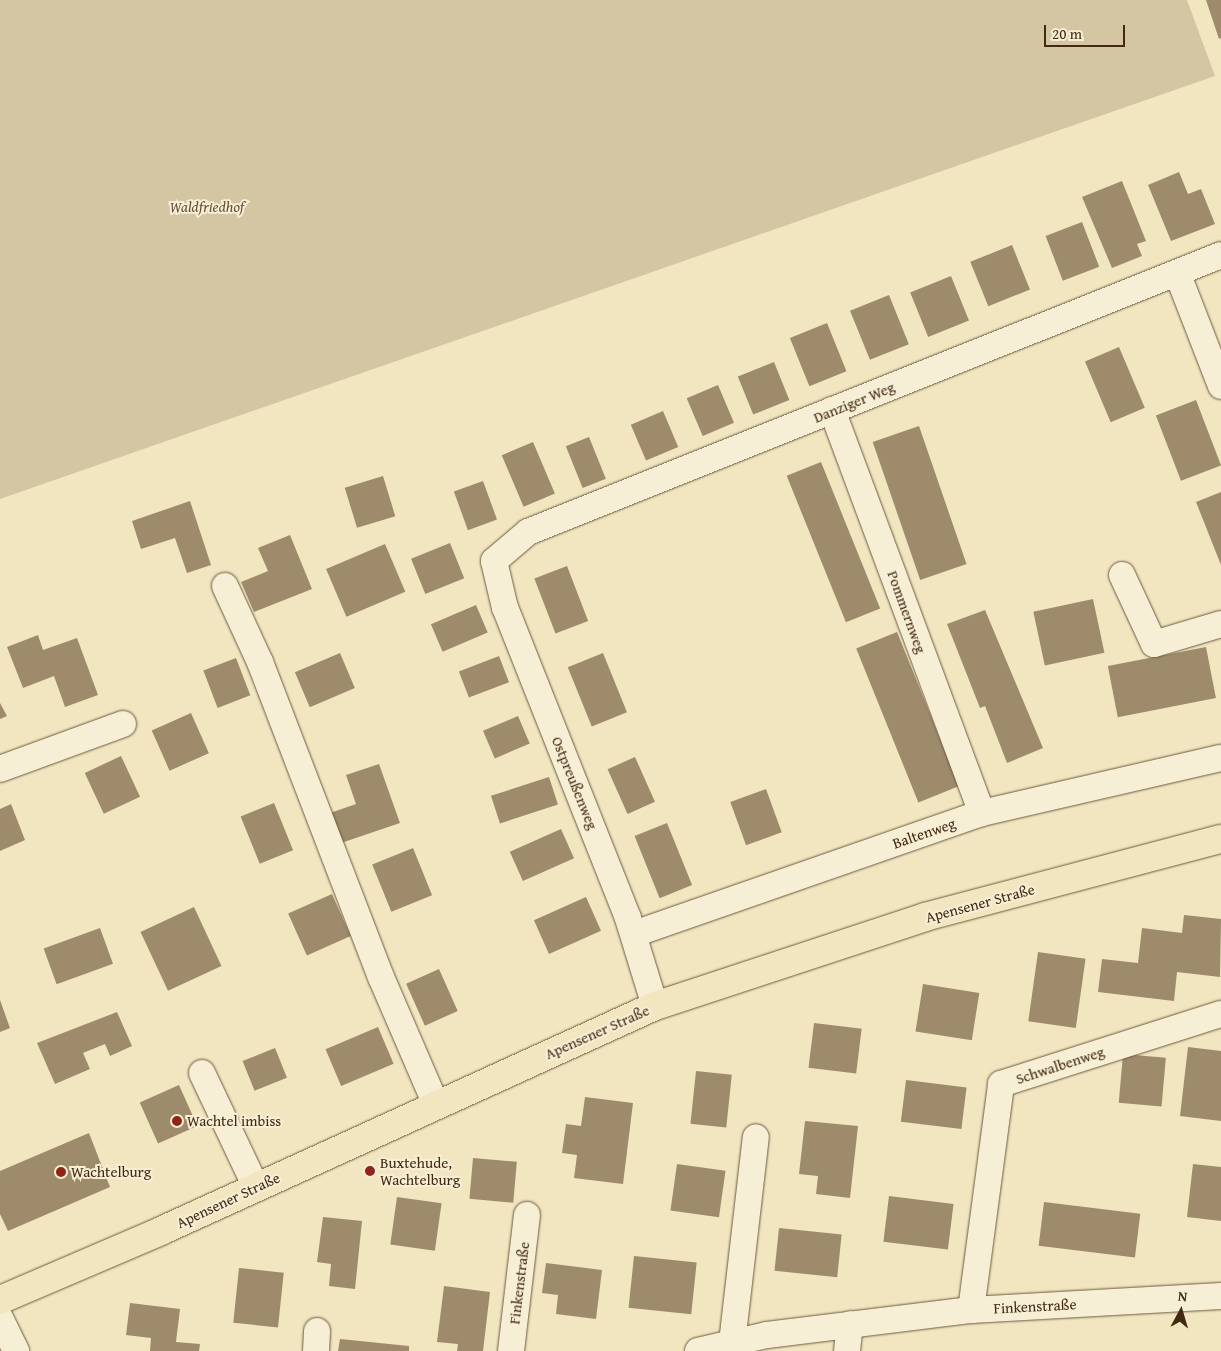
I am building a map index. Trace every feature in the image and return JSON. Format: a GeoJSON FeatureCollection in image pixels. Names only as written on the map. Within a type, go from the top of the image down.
{"type":"FeatureCollection","features":[{"type":"Feature","properties":{"kind":"main road","name":"Apensener Straße"},"geometry":{"type":"LineString","coordinates":[[0,1300],[256,1187],[655,1006],[925,917],[1221,839]]}},
{"type":"Feature","properties":{"kind":"street","name":"Danziger Weg"},"geometry":{"type":"LineString","coordinates":[[494,561],[528,532],[832,410],[1178,275],[1221,255]]}},
{"type":"Feature","properties":{"kind":"street"},"geometry":{"type":"LineString","coordinates":[[1178,275],[1221,386]]}},
{"type":"Feature","properties":{"kind":"street","name":"Pommernweg"},"geometry":{"type":"LineString","coordinates":[[832,410],[982,813]]}},
{"type":"Feature","properties":{"kind":"street","name":"Ostpreußenweg"},"geometry":{"type":"LineString","coordinates":[[494,561],[506,608],[634,934],[655,1006]]}},
{"type":"Feature","properties":{"kind":"street"},"geometry":{"type":"LineString","coordinates":[[1122,575],[1154,644],[1221,624]]}},
{"type":"Feature","properties":{"kind":"street"},"geometry":{"type":"LineString","coordinates":[[225,586],[260,662],[381,977],[436,1105]]}},
{"type":"Feature","properties":{"kind":"street"},"geometry":{"type":"LineString","coordinates":[[0,769],[123,724]]}},
{"type":"Feature","properties":{"kind":"street","name":"Baltenweg"},"geometry":{"type":"LineString","coordinates":[[634,934],[982,813],[1221,758]]}},
{"type":"Feature","properties":{"kind":"street","name":"Schwalbenweg"},"geometry":{"type":"LineString","coordinates":[[971,1310],[1001,1084],[1221,1014]]}},
{"type":"Feature","properties":{"kind":"street"},"geometry":{"type":"LineString","coordinates":[[202,1074],[256,1187]]}},
{"type":"Feature","properties":{"kind":"street"},"geometry":{"type":"LineString","coordinates":[[715,1348],[756,1137]]}},
{"type":"Feature","properties":{"kind":"street","name":"Finkenstraße"},"geometry":{"type":"LineString","coordinates":[[511,1351],[527,1215]]}},
{"type":"Feature","properties":{"kind":"street","name":"Finkenstraße"},"geometry":{"type":"LineString","coordinates":[[715,1348],[767,1334],[971,1310],[1221,1296]]}},
{"type":"Feature","properties":{"kind":"street"},"geometry":{"type":"LineString","coordinates":[[0,1318],[16,1351]]}},
{"type":"Feature","properties":{"kind":"street"},"geometry":{"type":"LineString","coordinates":[[848,1351],[850,1324]]}},
{"type":"Feature","properties":{"kind":"green space","name":"Waldfriedhof"},"geometry":{"type":"Polygon","coordinates":[[[0,0],[1187,0],[1215,76],[0,499],[0,0]]]}},
{"type":"Feature","properties":{"kind":"building"},"geometry":{"type":"Polygon","coordinates":[[[1206,0],[1221,0],[1221,38],[1219,39],[1206,0]]]}},
{"type":"Feature","properties":{"kind":"building"},"geometry":{"type":"Polygon","coordinates":[[[1179,172],[1188,194],[1201,189],[1215,224],[1171,241],[1148,185],[1179,172]]]}},
{"type":"Feature","properties":{"kind":"building"},"geometry":{"type":"Polygon","coordinates":[[[1122,181],[1146,241],[1137,244],[1142,256],[1112,268],[1082,197],[1122,181]]]}},
{"type":"Feature","properties":{"kind":"building"},"geometry":{"type":"Polygon","coordinates":[[[1082,222],[1099,267],[1063,281],[1046,236],[1082,222]]]}},
{"type":"Feature","properties":{"kind":"building"},"geometry":{"type":"Polygon","coordinates":[[[1012,245],[1030,290],[988,306],[970,262],[1012,245]]]}},
{"type":"Feature","properties":{"kind":"building"},"geometry":{"type":"Polygon","coordinates":[[[951,276],[969,321],[928,337],[910,292],[951,276]]]}},
{"type":"Feature","properties":{"kind":"building"},"geometry":{"type":"Polygon","coordinates":[[[889,295],[909,344],[870,360],[850,311],[889,295]]]}},
{"type":"Feature","properties":{"kind":"building"},"geometry":{"type":"Polygon","coordinates":[[[827,323],[846,371],[809,386],[790,338],[827,323]]]}},
{"type":"Feature","properties":{"kind":"building"},"geometry":{"type":"Polygon","coordinates":[[[1119,347],[1145,408],[1111,422],[1085,361],[1119,347]]]}},
{"type":"Feature","properties":{"kind":"building"},"geometry":{"type":"Polygon","coordinates":[[[774,362],[789,400],[753,415],[738,377],[774,362]]]}},
{"type":"Feature","properties":{"kind":"building"},"geometry":{"type":"Polygon","coordinates":[[[718,385],[734,423],[703,436],[687,398],[718,385]]]}},
{"type":"Feature","properties":{"kind":"building"},"geometry":{"type":"Polygon","coordinates":[[[1196,400],[1221,465],[1181,481],[1156,415],[1196,400]]]}},
{"type":"Feature","properties":{"kind":"building"},"geometry":{"type":"Polygon","coordinates":[[[663,411],[678,447],[646,461],[631,425],[663,411]]]}},
{"type":"Feature","properties":{"kind":"building"},"geometry":{"type":"Polygon","coordinates":[[[919,426],[967,564],[920,580],[873,442],[919,426]]]}},
{"type":"Feature","properties":{"kind":"building"},"geometry":{"type":"Polygon","coordinates":[[[589,437],[606,479],[583,488],[566,446],[589,437]]]}},
{"type":"Feature","properties":{"kind":"building"},"geometry":{"type":"Polygon","coordinates":[[[533,442],[555,494],[524,507],[502,455],[533,442]]]}},
{"type":"Feature","properties":{"kind":"building"},"geometry":{"type":"Polygon","coordinates":[[[821,462],[880,608],[846,622],[787,476],[821,462]]]}},
{"type":"Feature","properties":{"kind":"building"},"geometry":{"type":"Polygon","coordinates":[[[383,476],[395,516],[357,528],[345,488],[383,476]]]}},
{"type":"Feature","properties":{"kind":"building"},"geometry":{"type":"Polygon","coordinates":[[[483,481],[497,520],[468,530],[454,492],[483,481]]]}},
{"type":"Feature","properties":{"kind":"building"},"geometry":{"type":"Polygon","coordinates":[[[1221,492],[1221,565],[1196,502],[1221,492]]]}},
{"type":"Feature","properties":{"kind":"building"},"geometry":{"type":"Polygon","coordinates":[[[190,501],[211,565],[187,573],[175,538],[141,549],[132,521],[190,501]]]}},
{"type":"Feature","properties":{"kind":"building"},"geometry":{"type":"Polygon","coordinates":[[[290,535],[312,589],[254,612],[241,582],[268,571],[258,548],[290,535]]]}},
{"type":"Feature","properties":{"kind":"building"},"geometry":{"type":"Polygon","coordinates":[[[450,543],[464,578],[425,594],[411,559],[450,543]]]}},
{"type":"Feature","properties":{"kind":"building"},"geometry":{"type":"Polygon","coordinates":[[[385,544],[405,592],[346,617],[326,569],[385,544]]]}},
{"type":"Feature","properties":{"kind":"building"},"geometry":{"type":"Polygon","coordinates":[[[567,566],[588,621],[555,634],[534,579],[567,566]]]}},
{"type":"Feature","properties":{"kind":"building"},"geometry":{"type":"Polygon","coordinates":[[[1093,599],[1104,653],[1045,665],[1033,612],[1093,599]]]}},
{"type":"Feature","properties":{"kind":"building"},"geometry":{"type":"Polygon","coordinates":[[[476,605],[488,633],[443,652],[431,624],[476,605]]]}},
{"type":"Feature","properties":{"kind":"building"},"geometry":{"type":"Polygon","coordinates":[[[985,610],[1043,748],[1007,763],[985,706],[980,708],[947,624],[985,610]]]}},
{"type":"Feature","properties":{"kind":"building"},"geometry":{"type":"Polygon","coordinates":[[[897,632],[959,786],[918,802],[856,648],[897,632]]]}},
{"type":"Feature","properties":{"kind":"building"},"geometry":{"type":"Polygon","coordinates":[[[38,635],[43,650],[77,638],[98,695],[65,707],[54,676],[23,688],[7,647],[38,635]]]}},
{"type":"Feature","properties":{"kind":"building"},"geometry":{"type":"Polygon","coordinates":[[[1206,647],[1216,698],[1118,717],[1108,666],[1206,647]]]}},
{"type":"Feature","properties":{"kind":"building"},"geometry":{"type":"Polygon","coordinates":[[[340,653],[355,688],[310,707],[295,672],[340,653]]]}},
{"type":"Feature","properties":{"kind":"building"},"geometry":{"type":"Polygon","coordinates":[[[603,653],[627,712],[592,727],[568,667],[603,653]]]}},
{"type":"Feature","properties":{"kind":"building"},"geometry":{"type":"Polygon","coordinates":[[[499,656],[509,682],[469,698],[459,671],[499,656]]]}},
{"type":"Feature","properties":{"kind":"building"},"geometry":{"type":"Polygon","coordinates":[[[236,658],[250,695],[218,708],[203,671],[236,658]]]}},
{"type":"Feature","properties":{"kind":"building"},"geometry":{"type":"Polygon","coordinates":[[[0,703],[7,716],[0,719],[0,703]]]}},
{"type":"Feature","properties":{"kind":"building"},"geometry":{"type":"Polygon","coordinates":[[[191,713],[209,753],[170,771],[152,730],[191,713]]]}},
{"type":"Feature","properties":{"kind":"building"},"geometry":{"type":"Polygon","coordinates":[[[518,716],[530,744],[495,758],[483,731],[518,716]]]}},
{"type":"Feature","properties":{"kind":"building"},"geometry":{"type":"Polygon","coordinates":[[[121,756],[140,797],[104,814],[85,773],[121,756]]]}},
{"type":"Feature","properties":{"kind":"building"},"geometry":{"type":"Polygon","coordinates":[[[635,757],[655,802],[628,814],[608,769],[635,757]]]}},
{"type":"Feature","properties":{"kind":"building"},"geometry":{"type":"Polygon","coordinates":[[[379,764],[400,823],[341,843],[330,813],[356,804],[346,775],[379,764]]]}},
{"type":"Feature","properties":{"kind":"building"},"geometry":{"type":"Polygon","coordinates":[[[549,777],[558,805],[500,823],[491,796],[549,777]]]}},
{"type":"Feature","properties":{"kind":"building"},"geometry":{"type":"Polygon","coordinates":[[[766,789],[782,832],[746,845],[730,802],[766,789]]]}},
{"type":"Feature","properties":{"kind":"building"},"geometry":{"type":"Polygon","coordinates":[[[274,803],[293,850],[260,864],[241,816],[274,803]]]}},
{"type":"Feature","properties":{"kind":"building"},"geometry":{"type":"Polygon","coordinates":[[[11,804],[25,840],[0,851],[0,809],[11,804]]]}},
{"type":"Feature","properties":{"kind":"building"},"geometry":{"type":"Polygon","coordinates":[[[667,823],[692,885],[660,898],[635,836],[667,823]]]}},
{"type":"Feature","properties":{"kind":"building"},"geometry":{"type":"Polygon","coordinates":[[[561,829],[574,858],[523,881],[510,852],[561,829]]]}},
{"type":"Feature","properties":{"kind":"building"},"geometry":{"type":"Polygon","coordinates":[[[413,848],[432,895],[391,912],[372,864],[413,848]]]}},
{"type":"Feature","properties":{"kind":"building"},"geometry":{"type":"Polygon","coordinates":[[[332,894],[351,936],[307,956],[288,914],[332,894]]]}},
{"type":"Feature","properties":{"kind":"building"},"geometry":{"type":"Polygon","coordinates":[[[586,897],[601,931],[549,954],[534,920],[586,897]]]}},
{"type":"Feature","properties":{"kind":"building"},"geometry":{"type":"Polygon","coordinates":[[[194,907],[221,966],[168,991],[141,932],[194,907]]]}},
{"type":"Feature","properties":{"kind":"building"},"geometry":{"type":"Polygon","coordinates":[[[1184,915],[1221,919],[1220,977],[1177,972],[1174,1001],[1098,992],[1102,959],[1138,963],[1142,928],[1182,933],[1184,915]]]}},
{"type":"Feature","properties":{"kind":"building"},"geometry":{"type":"Polygon","coordinates":[[[100,928],[113,964],[57,984],[44,949],[100,928]]]}},
{"type":"Feature","properties":{"kind":"building"},"geometry":{"type":"Polygon","coordinates":[[[1038,952],[1086,959],[1076,1028],[1028,1021],[1038,952]]]}},
{"type":"Feature","properties":{"kind":"building"},"geometry":{"type":"Polygon","coordinates":[[[439,969],[458,1011],[425,1026],[406,984],[439,969]]]}},
{"type":"Feature","properties":{"kind":"building"},"geometry":{"type":"Polygon","coordinates":[[[923,984],[979,993],[972,1040],[915,1031],[923,984]]]}},
{"type":"Feature","properties":{"kind":"building"},"geometry":{"type":"Polygon","coordinates":[[[0,1000],[10,1028],[0,1032],[0,1000]]]}},
{"type":"Feature","properties":{"kind":"building"},"geometry":{"type":"Polygon","coordinates":[[[117,1012],[132,1046],[110,1056],[105,1044],[83,1053],[90,1069],[55,1084],[37,1043],[117,1012]]]}},
{"type":"Feature","properties":{"kind":"building"},"geometry":{"type":"Polygon","coordinates":[[[814,1023],[862,1029],[856,1074],[809,1068],[814,1023]]]}},
{"type":"Feature","properties":{"kind":"building"},"geometry":{"type":"Polygon","coordinates":[[[378,1027],[394,1064],[341,1086],[326,1049],[378,1027]]]}},
{"type":"Feature","properties":{"kind":"building"},"geometry":{"type":"Polygon","coordinates":[[[1188,1047],[1221,1051],[1221,1121],[1180,1116],[1188,1047]]]}},
{"type":"Feature","properties":{"kind":"building"},"geometry":{"type":"Polygon","coordinates":[[[275,1048],[287,1078],[255,1091],[243,1061],[275,1048]]]}},
{"type":"Feature","properties":{"kind":"building"},"geometry":{"type":"Polygon","coordinates":[[[1123,1054],[1166,1058],[1162,1107],[1119,1103],[1123,1054]]]}},
{"type":"Feature","properties":{"kind":"building"},"geometry":{"type":"Polygon","coordinates":[[[696,1071],[732,1075],[726,1127],[690,1124],[696,1071]]]}},
{"type":"Feature","properties":{"kind":"building"},"geometry":{"type":"Polygon","coordinates":[[[906,1080],[967,1087],[961,1129],[901,1122],[906,1080]]]}},
{"type":"Feature","properties":{"kind":"building"},"geometry":{"type":"Polygon","coordinates":[[[179,1085],[197,1126],[158,1144],[140,1102],[179,1085]]]}},
{"type":"Feature","properties":{"kind":"building"},"geometry":{"type":"Polygon","coordinates":[[[585,1097],[633,1103],[623,1184],[574,1178],[577,1155],[562,1153],[566,1124],[581,1126],[585,1097]]]}},
{"type":"Feature","properties":{"kind":"building"},"geometry":{"type":"Polygon","coordinates":[[[805,1121],[858,1126],[850,1198],[816,1194],[818,1176],[799,1174],[805,1121]]]}},
{"type":"Feature","properties":{"kind":"building"},"geometry":{"type":"Polygon","coordinates":[[[89,1133],[110,1187],[8,1231],[0,1214],[0,1171],[89,1133]]]}},
{"type":"Feature","properties":{"kind":"building"},"geometry":{"type":"Polygon","coordinates":[[[473,1158],[517,1162],[513,1203],[469,1199],[473,1158]]]}},
{"type":"Feature","properties":{"kind":"building"},"geometry":{"type":"Polygon","coordinates":[[[677,1164],[726,1171],[719,1217],[670,1211],[677,1164]]]}},
{"type":"Feature","properties":{"kind":"building"},"geometry":{"type":"Polygon","coordinates":[[[1193,1164],[1221,1167],[1221,1221],[1187,1217],[1193,1164]]]}},
{"type":"Feature","properties":{"kind":"building"},"geometry":{"type":"Polygon","coordinates":[[[889,1196],[954,1204],[948,1250],[883,1242],[889,1196]]]}},
{"type":"Feature","properties":{"kind":"building"},"geometry":{"type":"Polygon","coordinates":[[[397,1197],[442,1203],[435,1251],[390,1245],[397,1197]]]}},
{"type":"Feature","properties":{"kind":"building"},"geometry":{"type":"Polygon","coordinates":[[[1044,1202],[1140,1214],[1135,1257],[1039,1246],[1044,1202]]]}},
{"type":"Feature","properties":{"kind":"building"},"geometry":{"type":"Polygon","coordinates":[[[323,1217],[362,1221],[355,1289],[329,1286],[331,1264],[317,1262],[323,1217]]]}},
{"type":"Feature","properties":{"kind":"building"},"geometry":{"type":"Polygon","coordinates":[[[779,1228],[842,1235],[837,1277],[775,1271],[779,1228]]]}},
{"type":"Feature","properties":{"kind":"building"},"geometry":{"type":"Polygon","coordinates":[[[634,1256],[697,1263],[691,1314],[629,1308],[634,1256]]]}},
{"type":"Feature","properties":{"kind":"building"},"geometry":{"type":"Polygon","coordinates":[[[546,1263],[602,1270],[596,1319],[556,1314],[558,1295],[542,1293],[546,1263]]]}},
{"type":"Feature","properties":{"kind":"building"},"geometry":{"type":"Polygon","coordinates":[[[239,1268],[284,1273],[278,1327],[233,1323],[239,1268]]]}},
{"type":"Feature","properties":{"kind":"building"},"geometry":{"type":"Polygon","coordinates":[[[444,1286],[490,1292],[483,1351],[457,1351],[458,1344],[437,1342],[444,1286]]]}},
{"type":"Feature","properties":{"kind":"building"},"geometry":{"type":"Polygon","coordinates":[[[130,1303],[180,1309],[176,1342],[200,1344],[199,1351],[150,1351],[151,1338],[126,1335],[130,1303]]]}},
{"type":"Feature","properties":{"kind":"building"},"geometry":{"type":"Polygon","coordinates":[[[340,1339],[409,1346],[409,1351],[338,1351],[340,1339]]]}},
{"type":"Feature","properties":{"kind":"place","name":"Wachtel imbiss"},"geometry":{"type":"Point","coordinates":[177,1121]}},
{"type":"Feature","properties":{"kind":"place","name":"Buxtehude, Wachtelburg"},"geometry":{"type":"Point","coordinates":[370,1171]}},
{"type":"Feature","properties":{"kind":"place","name":"Wachtelburg"},"geometry":{"type":"Point","coordinates":[61,1172]}}]}
